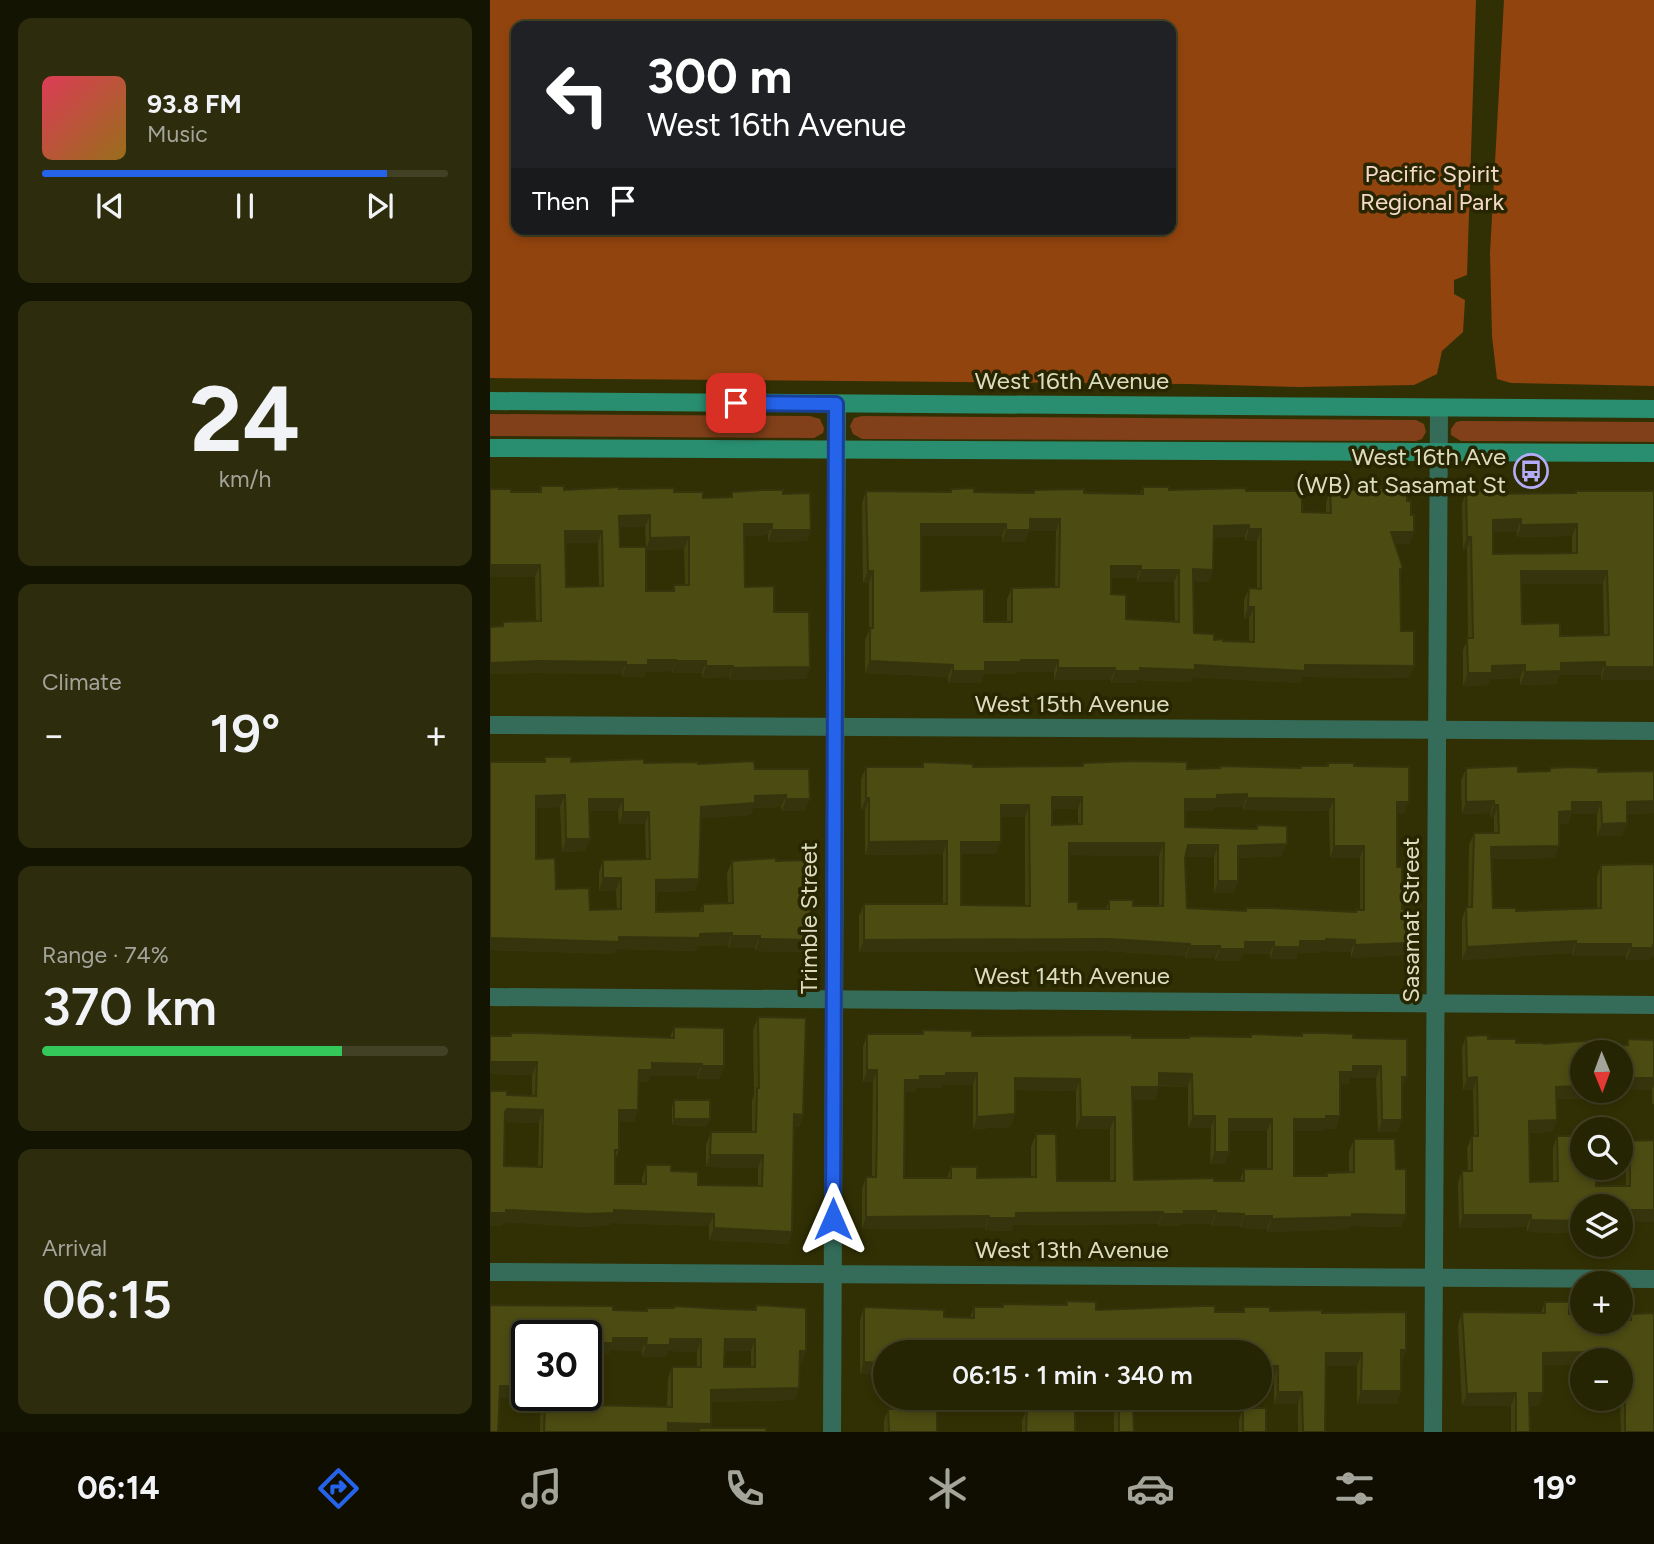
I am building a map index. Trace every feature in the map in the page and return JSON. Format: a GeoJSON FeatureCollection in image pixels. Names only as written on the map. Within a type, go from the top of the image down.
{"type":"FeatureCollection","features":[{"type":"Feature","properties":{"kind":"main road","name":"West 16th Avenue"},"geometry":{"type":"LineString","coordinates":[[490,401],[1654,409]]}},
{"type":"Feature","properties":{"kind":"main road"},"geometry":{"type":"LineString","coordinates":[[490,447],[1654,453]]}},
{"type":"Feature","properties":{"kind":"street","name":"Trimble Street"},"geometry":{"type":"LineString","coordinates":[[832,1432],[836,404]]}},
{"type":"Feature","properties":{"kind":"street","name":"Sasamat Street"},"geometry":{"type":"LineString","coordinates":[[1433,1432],[1439,408]]}},
{"type":"Feature","properties":{"kind":"street","name":"West 15th Avenue"},"geometry":{"type":"LineString","coordinates":[[490,725],[1654,731]]}},
{"type":"Feature","properties":{"kind":"street","name":"West 14th Avenue"},"geometry":{"type":"LineString","coordinates":[[490,997],[1654,1005]]}},
{"type":"Feature","properties":{"kind":"street","name":"West 13th Avenue"},"geometry":{"type":"LineString","coordinates":[[490,1272],[1654,1279]]}},
{"type":"Feature","properties":{"kind":"shaded area"},"geometry":{"type":"Polygon","coordinates":[[[490,414],[810,416],[820,419],[824,428],[823,433],[814,438],[490,436],[490,414]]]}},
{"type":"Feature","properties":{"kind":"shaded area"},"geometry":{"type":"Polygon","coordinates":[[[854,418],[1416,420],[1424,424],[1426,432],[1422,439],[1416,441],[862,439],[853,434],[850,426],[854,418]]]}},
{"type":"Feature","properties":{"kind":"shaded area"},"geometry":{"type":"Polygon","coordinates":[[[1456,422],[1654,422],[1654,442],[1461,441],[1451,435],[1451,429],[1456,422]]]}},
{"type":"Feature","properties":{"kind":"green space","name":"Pacific Spirit Regional Park"},"geometry":{"type":"Polygon","coordinates":[[[490,0],[1476,0],[1467,275],[1454,280],[1454,294],[1465,300],[1463,332],[1442,351],[1437,374],[1414,385],[1299,387],[490,378],[490,0]]]}},
{"type":"Feature","properties":{"kind":"green space"},"geometry":{"type":"Polygon","coordinates":[[[1504,0],[1654,0],[1654,386],[1511,383],[1497,379],[1492,336],[1490,253],[1504,0]]]}},
{"type":"Feature","properties":{"kind":"building"},"geometry":{"type":"Polygon","coordinates":[[[541,486],[564,486],[564,490],[674,488],[674,492],[703,492],[703,498],[732,497],[732,492],[761,490],[783,490],[783,494],[810,493],[811,530],[772,530],[772,524],[744,524],[745,587],[774,586],[774,612],[809,612],[810,667],[733,668],[706,666],[706,661],[676,660],[648,660],[648,665],[626,665],[626,662],[490,663],[490,627],[503,626],[503,622],[541,621],[540,565],[490,565],[490,489],[541,492],[541,486]],[[650,515],[619,516],[620,547],[646,547],[646,591],[674,591],[674,585],[689,585],[689,537],[650,538],[650,515]],[[565,531],[566,587],[603,586],[602,531],[565,531]]]}},
{"type":"Feature","properties":{"kind":"building"},"geometry":{"type":"Polygon","coordinates":[[[1143,487],[1169,487],[1169,490],[1246,488],[1246,491],[1302,491],[1302,512],[1331,513],[1330,491],[1383,488],[1383,491],[1407,491],[1407,501],[1411,501],[1411,515],[1414,515],[1414,532],[1391,532],[1403,568],[1400,569],[1401,631],[1414,631],[1414,666],[1305,665],[1305,671],[1195,665],[1195,670],[1140,668],[1140,671],[1115,671],[1115,668],[1058,668],[1058,660],[1021,660],[985,662],[985,671],[953,671],[953,665],[870,661],[873,571],[868,571],[866,491],[951,492],[951,489],[974,488],[974,492],[1034,493],[1034,490],[1084,489],[1084,493],[1143,494],[1143,487]],[[1030,519],[1030,530],[1006,530],[1006,524],[921,524],[921,591],[984,589],[984,622],[1012,622],[1012,588],[1059,587],[1060,519],[1030,519]],[[1249,525],[1214,526],[1213,570],[1193,569],[1194,633],[1214,634],[1214,640],[1254,642],[1254,607],[1248,607],[1249,588],[1261,589],[1261,529],[1249,529],[1249,525]],[[1111,566],[1111,594],[1126,595],[1126,619],[1179,622],[1179,570],[1141,570],[1141,566],[1111,566]]]}},
{"type":"Feature","properties":{"kind":"building"},"geometry":{"type":"Polygon","coordinates":[[[1492,490],[1492,494],[1654,491],[1654,667],[1605,667],[1605,662],[1561,663],[1561,671],[1525,672],[1525,665],[1492,666],[1492,673],[1468,673],[1467,638],[1473,638],[1471,537],[1467,537],[1466,491],[1492,490]],[[1521,519],[1493,520],[1493,554],[1577,553],[1577,524],[1521,525],[1521,519]],[[1521,571],[1522,624],[1560,623],[1560,636],[1609,635],[1607,571],[1521,571]]]}},
{"type":"Feature","properties":{"kind":"building"},"geometry":{"type":"Polygon","coordinates":[[[545,757],[571,757],[571,762],[644,759],[644,763],[698,764],[754,761],[755,769],[809,769],[810,799],[786,799],[786,795],[755,796],[755,803],[701,807],[699,879],[656,880],[656,912],[703,911],[703,904],[733,903],[732,861],[776,858],[776,861],[805,860],[806,903],[810,903],[811,940],[760,939],[760,936],[732,936],[732,933],[700,934],[700,938],[619,937],[619,942],[490,938],[490,762],[545,762],[545,757]],[[565,795],[536,796],[536,859],[555,858],[556,889],[589,888],[590,910],[621,909],[621,878],[603,878],[603,860],[650,859],[649,812],[623,812],[623,799],[589,799],[590,839],[566,839],[565,795]]]}},
{"type":"Feature","properties":{"kind":"building"},"geometry":{"type":"Polygon","coordinates":[[[923,762],[973,764],[973,767],[1083,766],[1083,763],[1187,762],[1187,769],[1220,766],[1301,768],[1328,766],[1328,763],[1409,767],[1409,802],[1397,802],[1397,867],[1402,867],[1402,909],[1409,909],[1409,943],[1355,945],[1355,940],[1326,939],[1300,941],[1300,947],[1274,947],[1274,942],[1245,942],[1245,949],[1220,949],[1220,946],[1109,939],[864,940],[864,904],[947,904],[947,841],[869,842],[866,767],[923,767],[923,762]],[[1217,795],[1217,799],[1185,799],[1185,827],[1257,829],[1257,825],[1287,826],[1287,844],[1238,846],[1238,881],[1218,881],[1218,845],[1188,845],[1185,858],[1187,908],[1246,911],[1246,908],[1356,912],[1364,910],[1364,846],[1334,846],[1334,799],[1217,795]],[[1052,797],[1052,825],[1082,824],[1082,797],[1052,797]],[[1001,805],[1001,842],[961,842],[961,905],[1030,906],[1029,805],[1001,805]],[[1069,843],[1069,902],[1078,902],[1078,909],[1109,909],[1109,900],[1133,900],[1133,906],[1163,906],[1164,843],[1069,843]]]}},
{"type":"Feature","properties":{"kind":"building"},"geometry":{"type":"Polygon","coordinates":[[[1518,766],[1518,772],[1571,767],[1598,768],[1598,772],[1654,771],[1654,801],[1627,802],[1627,823],[1602,824],[1601,802],[1572,802],[1572,811],[1559,812],[1559,846],[1491,847],[1493,908],[1516,908],[1516,911],[1601,908],[1601,865],[1654,864],[1653,948],[1631,948],[1631,944],[1576,944],[1576,941],[1467,947],[1466,907],[1472,907],[1474,833],[1499,833],[1498,805],[1494,805],[1494,801],[1466,802],[1466,768],[1518,766]]]}},
{"type":"Feature","properties":{"kind":"building"},"geometry":{"type":"Polygon","coordinates":[[[758,1017],[806,1018],[803,1115],[794,1114],[792,1232],[714,1228],[714,1214],[614,1210],[614,1213],[589,1214],[506,1210],[506,1213],[490,1213],[490,1091],[507,1091],[507,1095],[536,1096],[537,1062],[490,1062],[490,1036],[534,1033],[674,1038],[674,1027],[724,1028],[724,1066],[652,1063],[652,1070],[639,1070],[638,1110],[619,1110],[619,1150],[615,1150],[615,1184],[646,1184],[646,1165],[671,1165],[671,1171],[698,1172],[698,1185],[762,1186],[763,1155],[710,1155],[711,1132],[756,1132],[759,1088],[758,1017]],[[507,1109],[504,1166],[542,1167],[543,1110],[507,1109]]]}},
{"type":"Feature","properties":{"kind":"building"},"geometry":{"type":"Polygon","coordinates":[[[923,1030],[972,1031],[972,1036],[1132,1035],[1132,1038],[1189,1038],[1251,1037],[1251,1034],[1302,1036],[1302,1033],[1325,1033],[1353,1034],[1353,1038],[1407,1039],[1407,1077],[1402,1077],[1402,1120],[1382,1120],[1381,1066],[1353,1066],[1353,1072],[1340,1072],[1340,1116],[1294,1119],[1294,1176],[1327,1176],[1327,1173],[1354,1172],[1354,1139],[1395,1139],[1396,1169],[1406,1169],[1406,1215],[1352,1214],[1352,1217],[1272,1219],[1272,1216],[1184,1211],[1184,1214],[1016,1213],[1016,1218],[866,1217],[866,1177],[876,1177],[877,1131],[877,1070],[867,1070],[867,1034],[923,1034],[923,1030]],[[946,1073],[946,1076],[920,1076],[920,1080],[905,1080],[904,1178],[951,1178],[951,1167],[977,1167],[977,1178],[1036,1177],[1036,1134],[1056,1134],[1057,1181],[1115,1181],[1115,1117],[1081,1117],[1080,1079],[1015,1078],[1015,1114],[977,1117],[977,1073],[946,1073]],[[1159,1073],[1159,1087],[1132,1087],[1134,1180],[1214,1178],[1214,1181],[1244,1181],[1244,1169],[1272,1169],[1272,1119],[1229,1119],[1229,1152],[1215,1152],[1215,1116],[1193,1116],[1192,1074],[1159,1073]]]}},
{"type":"Feature","properties":{"kind":"building"},"geometry":{"type":"Polygon","coordinates":[[[1488,1035],[1488,1039],[1516,1039],[1516,1043],[1570,1042],[1570,1086],[1556,1087],[1557,1120],[1529,1121],[1530,1182],[1558,1181],[1557,1136],[1570,1136],[1570,1180],[1596,1180],[1596,1186],[1630,1186],[1630,1180],[1633,1180],[1633,1141],[1654,1140],[1654,1210],[1633,1210],[1633,1194],[1570,1194],[1570,1221],[1531,1220],[1531,1215],[1463,1215],[1462,1171],[1472,1171],[1472,1136],[1478,1136],[1477,1077],[1467,1078],[1466,1036],[1488,1035]]]}},
{"type":"Feature","properties":{"kind":"building"},"geometry":{"type":"Polygon","coordinates":[[[1628,1039],[1654,1040],[1654,1078],[1633,1078],[1633,1040],[1628,1039]]]}},
{"type":"Feature","properties":{"kind":"building"},"geometry":{"type":"Polygon","coordinates":[[[674,1100],[710,1100],[710,1119],[674,1119],[674,1100]]]}},
{"type":"Feature","properties":{"kind":"building"},"geometry":{"type":"Polygon","coordinates":[[[1067,1301],[1096,1302],[1096,1310],[1215,1306],[1215,1312],[1244,1312],[1244,1307],[1270,1307],[1270,1311],[1322,1310],[1322,1313],[1406,1312],[1406,1350],[1401,1350],[1401,1391],[1361,1391],[1362,1353],[1326,1353],[1325,1432],[1303,1432],[1302,1392],[1278,1392],[1278,1366],[1272,1366],[1272,1340],[873,1340],[873,1362],[864,1362],[864,1307],[944,1310],[944,1317],[974,1318],[974,1307],[1003,1307],[1003,1304],[1067,1305],[1067,1301]]]}},
{"type":"Feature","properties":{"kind":"building"},"geometry":{"type":"Polygon","coordinates":[[[1545,1302],[1569,1302],[1570,1334],[1633,1334],[1633,1314],[1654,1313],[1654,1432],[1625,1432],[1625,1411],[1633,1411],[1633,1348],[1570,1348],[1570,1352],[1543,1353],[1543,1393],[1529,1393],[1530,1432],[1516,1432],[1516,1393],[1467,1394],[1462,1312],[1545,1313],[1545,1302]]]}},
{"type":"Feature","properties":{"kind":"building"},"geometry":{"type":"Polygon","coordinates":[[[490,1305],[613,1306],[613,1310],[647,1311],[647,1308],[674,1306],[756,1310],[756,1305],[806,1308],[806,1351],[800,1351],[799,1388],[711,1390],[711,1424],[668,1423],[668,1432],[544,1432],[545,1411],[602,1411],[602,1405],[672,1407],[672,1367],[701,1367],[701,1339],[670,1339],[670,1345],[646,1345],[647,1338],[613,1338],[613,1343],[602,1343],[602,1320],[511,1320],[511,1386],[500,1386],[498,1432],[490,1432],[490,1305]],[[725,1339],[724,1367],[755,1367],[755,1339],[725,1339]]]}},
{"type":"Feature","properties":{"kind":"building"},"geometry":{"type":"Polygon","coordinates":[[[888,1410],[937,1410],[937,1432],[889,1432],[888,1410]]]}},
{"type":"Feature","properties":{"kind":"building"},"geometry":{"type":"Polygon","coordinates":[[[1027,1410],[1075,1410],[1075,1432],[1026,1432],[1027,1410]]]}},
{"type":"Feature","properties":{"kind":"building"},"geometry":{"type":"Polygon","coordinates":[[[1119,1410],[1133,1410],[1134,1432],[1119,1432],[1119,1410]]]}},
{"type":"Feature","properties":{"kind":"building"},"geometry":{"type":"Polygon","coordinates":[[[1243,1410],[1266,1410],[1266,1432],[1243,1432],[1243,1410]]]}},
{"type":"Feature","properties":{"kind":"building"},"geometry":{"type":"Polygon","coordinates":[[[699,1428],[766,1428],[766,1432],[699,1432],[699,1428]]]}},
{"type":"Feature","properties":{"kind":"place","name":"West 16th Ave (WB) at Sasamat St"},"geometry":{"type":"Point","coordinates":[1531,471]}},
{"type":"Feature","properties":{"kind":"route"},"geometry":{"type":"LineString","coordinates":[[736,403],[836,404],[833,1219]]}}]}
